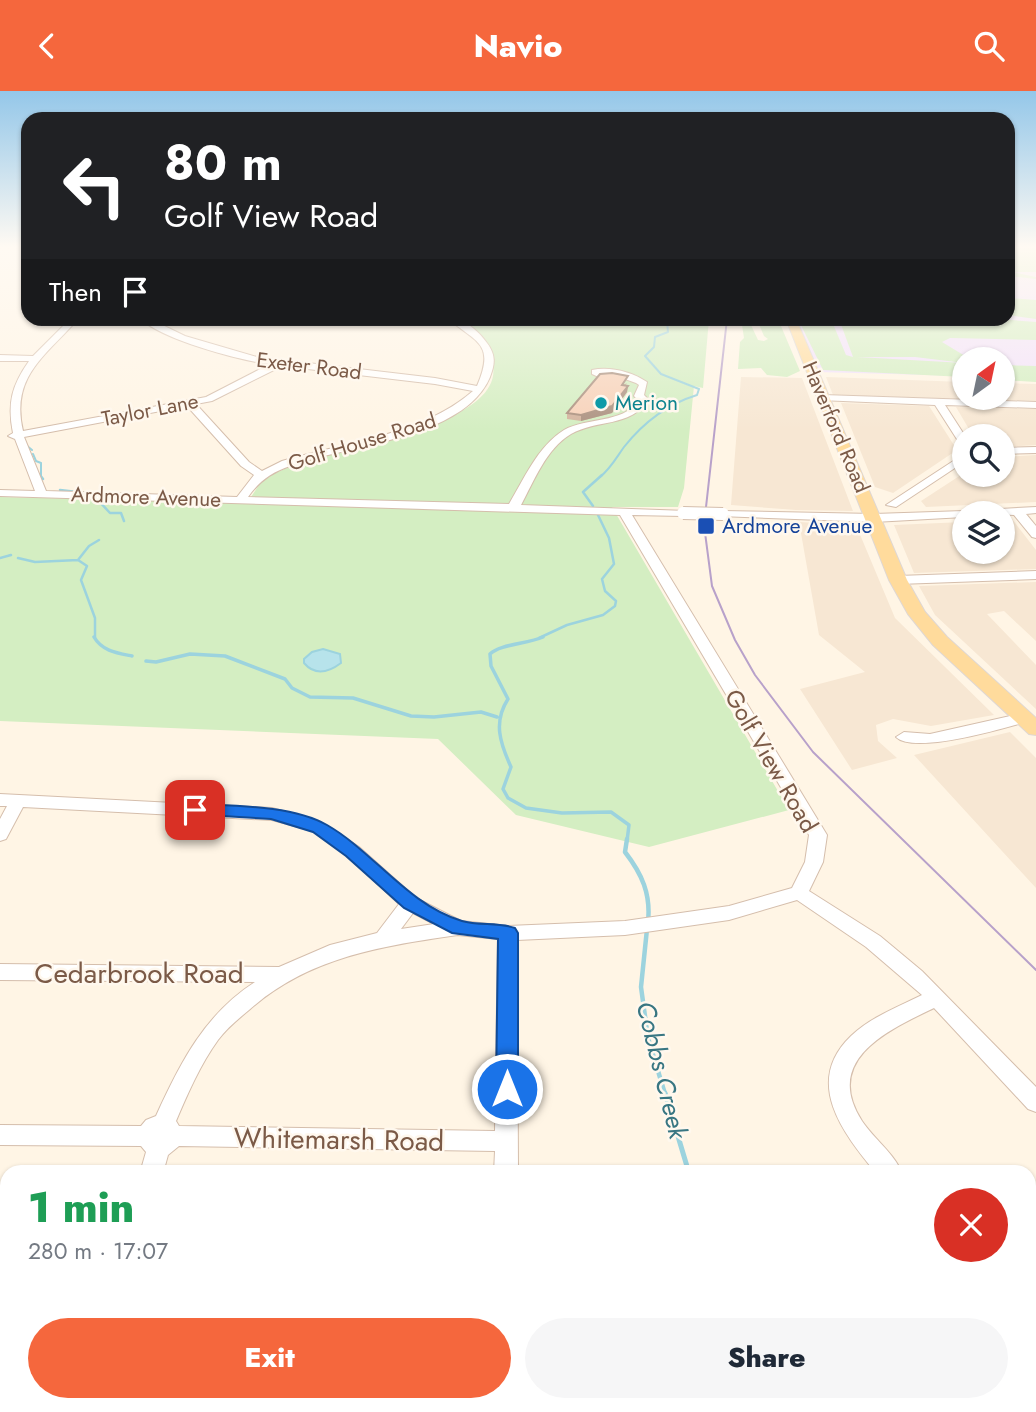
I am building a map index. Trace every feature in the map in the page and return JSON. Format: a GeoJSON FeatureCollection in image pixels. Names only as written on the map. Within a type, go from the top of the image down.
{"type":"FeatureCollection","features":[{"type":"Feature","properties":{"kind":"main road","name":"Haverford Road"},"geometry":{"type":"LineString","coordinates":[[793,326],[898,580],[917,614],[940,641],[1030,724]]}},
{"type":"Feature","properties":{"kind":"street"},"geometry":{"type":"LineString","coordinates":[[43,494],[13,436],[6,408],[9,391],[30,358],[66,326]]}},
{"type":"Feature","properties":{"kind":"street","name":"Exeter Road"},"geometry":{"type":"LineString","coordinates":[[159,326],[205,347],[280,363],[435,381],[480,390]]}},
{"type":"Feature","properties":{"kind":"street"},"geometry":{"type":"LineString","coordinates":[[460,326],[486,347],[491,363],[488,379],[480,390]]}},
{"type":"Feature","properties":{"kind":"street"},"geometry":{"type":"LineString","coordinates":[[0,358],[30,358]]}},
{"type":"Feature","properties":{"kind":"street","name":"Taylor Lane"},"geometry":{"type":"LineString","coordinates":[[13,436],[209,399],[280,363]]}},
{"type":"Feature","properties":{"kind":"street"},"geometry":{"type":"LineString","coordinates":[[513,508],[555,439],[574,428],[627,416],[640,409],[644,400],[639,395],[644,384],[632,377],[611,373]]}},
{"type":"Feature","properties":{"kind":"street","name":"Golf House Road"},"geometry":{"type":"LineString","coordinates":[[240,500],[261,475],[288,464],[441,419],[473,400],[480,390]]}},
{"type":"Feature","properties":{"kind":"street"},"geometry":{"type":"LineString","coordinates":[[823,398],[1036,405]]}},
{"type":"Feature","properties":{"kind":"street"},"geometry":{"type":"LineString","coordinates":[[938,401],[953,424]]}},
{"type":"Feature","properties":{"kind":"street"},"geometry":{"type":"LineString","coordinates":[[190,404],[246,464],[261,475]]}},
{"type":"Feature","properties":{"kind":"street"},"geometry":{"type":"LineString","coordinates":[[1015,451],[1036,450]]}},
{"type":"Feature","properties":{"kind":"street"},"geometry":{"type":"LineString","coordinates":[[871,510],[892,505],[952,465]]}},
{"type":"Feature","properties":{"kind":"street","name":"Ardmore Avenue"},"geometry":{"type":"LineString","coordinates":[[0,493],[723,514],[871,510],[906,517],[952,515]]}},
{"type":"Feature","properties":{"kind":"street"},"geometry":{"type":"LineString","coordinates":[[892,505],[906,517]]}},
{"type":"Feature","properties":{"kind":"street"},"geometry":{"type":"LineString","coordinates":[[1017,511],[1036,510]]}},
{"type":"Feature","properties":{"kind":"street","name":"Golf View Road"},"geometry":{"type":"LineString","coordinates":[[625,511],[635,533],[818,835],[814,862],[799,893]]}},
{"type":"Feature","properties":{"kind":"street"},"geometry":{"type":"LineString","coordinates":[[1017,511],[1036,534]]}},
{"type":"Feature","properties":{"kind":"street"},"geometry":{"type":"LineString","coordinates":[[898,580],[1036,575]]}},
{"type":"Feature","properties":{"kind":"street"},"geometry":{"type":"LineString","coordinates":[[904,737],[930,739],[1030,724]]}},
{"type":"Feature","properties":{"kind":"street"},"geometry":{"type":"LineString","coordinates":[[0,835],[9,800],[272,814],[319,827],[353,851],[411,903],[458,928]]}},
{"type":"Feature","properties":{"kind":"street"},"geometry":{"type":"LineString","coordinates":[[153,1165],[160,1136],[184,1075],[212,1032],[245,999],[278,974],[332,951],[384,937],[458,928],[508,933],[571,933],[651,925],[729,913],[799,893],[856,928],[895,959],[937,997],[1036,1102]]}},
{"type":"Feature","properties":{"kind":"street"},"geometry":{"type":"LineString","coordinates":[[384,937],[411,903]]}},
{"type":"Feature","properties":{"kind":"street"},"geometry":{"type":"LineString","coordinates":[[506,1165],[508,933]]}},
{"type":"Feature","properties":{"kind":"street","name":"Cedarbrook Road"},"geometry":{"type":"LineString","coordinates":[[0,972],[278,974]]}},
{"type":"Feature","properties":{"kind":"street"},"geometry":{"type":"LineString","coordinates":[[233,974],[234,989],[245,999]]}},
{"type":"Feature","properties":{"kind":"street"},"geometry":{"type":"LineString","coordinates":[[885,1165],[851,1122],[839,1093],[842,1066],[851,1047],[870,1032],[937,997]]}},
{"type":"Feature","properties":{"kind":"street","name":"Whitemarsh Road"},"geometry":{"type":"LineString","coordinates":[[0,1135],[506,1141]]}},
{"type":"Feature","properties":{"kind":"shaded area"},"geometry":{"type":"Polygon","coordinates":[[[1015,308],[1036,308],[1036,379],[1015,378],[1015,347],[952,347],[952,376],[817,372],[799,326],[1015,326],[1015,308]]]}},
{"type":"Feature","properties":{"kind":"shaded area"},"geometry":{"type":"Polygon","coordinates":[[[741,377],[802,378],[853,511],[731,505],[741,377]]]}},
{"type":"Feature","properties":{"kind":"shaded area"},"geometry":{"type":"Polygon","coordinates":[[[826,377],[952,382],[952,399],[833,395],[826,377]]]}},
{"type":"Feature","properties":{"kind":"shaded area"},"geometry":{"type":"Polygon","coordinates":[[[1015,383],[1036,384],[1036,401],[1015,400],[1015,383]]]}},
{"type":"Feature","properties":{"kind":"shaded area"},"geometry":{"type":"Polygon","coordinates":[[[841,403],[929,406],[952,442],[952,453],[893,493],[875,487],[841,403]]]}},
{"type":"Feature","properties":{"kind":"shaded area"},"geometry":{"type":"Polygon","coordinates":[[[1036,409],[1036,445],[1015,446],[1015,424],[966,424],[958,410],[1036,409]]]}},
{"type":"Feature","properties":{"kind":"shaded area"},"geometry":{"type":"Polygon","coordinates":[[[1036,455],[1036,502],[952,501],[952,506],[926,507],[921,501],[952,481],[952,487],[1015,487],[1015,456],[1036,455]]]}},
{"type":"Feature","properties":{"kind":"shaded area"},"geometry":{"type":"Polygon","coordinates":[[[799,522],[856,525],[895,618],[994,715],[931,726],[893,719],[876,725],[878,741],[897,758],[852,770],[800,689],[865,672],[819,635],[799,522]]]}},
{"type":"Feature","properties":{"kind":"shaded area"},"geometry":{"type":"Polygon","coordinates":[[[952,523],[952,564],[1015,564],[1015,523],[1036,550],[1036,569],[914,573],[894,525],[952,523]]]}},
{"type":"Feature","properties":{"kind":"shaded area"},"geometry":{"type":"Polygon","coordinates":[[[1036,582],[1036,641],[1004,611],[987,614],[1036,665],[1036,709],[935,615],[919,586],[1036,582]]]}},
{"type":"Feature","properties":{"kind":"shaded area"},"geometry":{"type":"Polygon","coordinates":[[[1010,732],[1036,758],[1036,888],[914,755],[1010,732]]]}},
{"type":"Feature","properties":{"kind":"green space"},"geometry":{"type":"Polygon","coordinates":[[[1015,308],[1036,308],[1036,319],[1015,316],[1015,308]]]}},
{"type":"Feature","properties":{"kind":"green space"},"geometry":{"type":"Polygon","coordinates":[[[1015,320],[1036,322],[1036,340],[950,338],[942,342],[952,348],[952,362],[915,357],[857,357],[952,362],[952,376],[823,370],[801,326],[834,326],[846,355],[853,357],[842,326],[1015,326],[1015,320]]]}},
{"type":"Feature","properties":{"kind":"green space"},"geometry":{"type":"Polygon","coordinates":[[[468,326],[708,326],[703,388],[694,386],[684,488],[678,507],[612,507],[789,810],[649,847],[516,815],[438,739],[0,721],[0,497],[247,503],[261,482],[273,474],[431,425],[473,404],[487,390],[493,373],[489,354],[468,326]]]}},
{"type":"Feature","properties":{"kind":"green space"},"geometry":{"type":"Polygon","coordinates":[[[742,326],[751,326],[758,340],[768,339],[760,326],[781,326],[800,371],[787,377],[767,375],[761,368],[738,369],[740,342],[744,338],[742,326]]]}},
{"type":"Feature","properties":{"kind":"green space"},"geometry":{"type":"Polygon","coordinates":[[[1015,365],[1036,366],[1036,382],[1015,381],[1015,365]]]}},
{"type":"Feature","properties":{"kind":"water"},"geometry":{"type":"Polygon","coordinates":[[[323,649],[340,654],[341,663],[332,669],[317,671],[304,663],[304,659],[312,652],[323,649]]]}},
{"type":"Feature","properties":{"kind":"building","name":"Merion"},"geometry":{"type":"Polygon","coordinates":[[[600,374],[628,376],[622,385],[628,386],[612,406],[581,415],[567,413],[600,374]]]}},
{"type":"Feature","properties":{"kind":"waterway","name":"Cobbs Creek"},"geometry":{"type":"LineString","coordinates":[[601,476],[631,438],[648,422],[666,409],[697,395],[699,389],[661,374],[645,356],[654,347],[655,337],[668,332],[667,326]]}},
{"type":"Feature","properties":{"kind":"waterway"},"geometry":{"type":"LineString","coordinates":[[26,445],[32,450]]}},
{"type":"Feature","properties":{"kind":"waterway"},"geometry":{"type":"LineString","coordinates":[[33,454],[36,461],[41,463],[41,476]]}},
{"type":"Feature","properties":{"kind":"waterway","name":"Cobbs Creek"},"geometry":{"type":"LineString","coordinates":[[593,506],[583,492],[601,476]]}},
{"type":"Feature","properties":{"kind":"waterway"},"geometry":{"type":"LineString","coordinates":[[60,490],[86,493]]}},
{"type":"Feature","properties":{"kind":"waterway"},"geometry":{"type":"LineString","coordinates":[[97,499],[110,513],[121,513],[124,521]]}},
{"type":"Feature","properties":{"kind":"waterway","name":"Cobbs Creek"},"geometry":{"type":"LineString","coordinates":[[539,638],[567,625],[603,615],[615,606],[616,601],[605,591],[602,579],[614,564],[609,538],[598,515]]}},
{"type":"Feature","properties":{"kind":"waterway"},"geometry":{"type":"LineString","coordinates":[[78,560],[89,546],[99,540]]}},
{"type":"Feature","properties":{"kind":"waterway"},"geometry":{"type":"LineString","coordinates":[[0,558],[11,555]]}},
{"type":"Feature","properties":{"kind":"waterway"},"geometry":{"type":"LineString","coordinates":[[18,558],[35,562],[78,560]]}},
{"type":"Feature","properties":{"kind":"waterway"},"geometry":{"type":"LineString","coordinates":[[78,560],[87,566],[81,580],[95,618],[95,638]]}},
{"type":"Feature","properties":{"kind":"waterway"},"geometry":{"type":"LineString","coordinates":[[94,637],[106,648],[132,656]]}},
{"type":"Feature","properties":{"kind":"waterway","name":"Cobbs Creek"},"geometry":{"type":"LineString","coordinates":[[543,637],[500,648],[490,654],[491,666],[508,699],[499,724],[501,741],[511,767],[503,789],[508,798],[526,808],[562,813],[611,812],[629,825],[627,841]]}},
{"type":"Feature","properties":{"kind":"waterway"},"geometry":{"type":"LineString","coordinates":[[146,661],[156,662],[190,654],[225,656],[285,679],[292,688],[310,697],[353,698],[411,716],[434,717],[481,712],[497,717]]}},
{"type":"Feature","properties":{"kind":"waterway","name":"Cobbs Creek"},"geometry":{"type":"LineString","coordinates":[[627,839],[625,852],[641,876],[647,893],[648,922]]}},
{"type":"Feature","properties":{"kind":"waterway","name":"Cobbs Creek"},"geometry":{"type":"LineString","coordinates":[[647,929],[641,987],[648,1038],[665,1094]]}},
{"type":"Feature","properties":{"kind":"waterway","name":"Cobbs Creek"},"geometry":{"type":"LineString","coordinates":[[665,1093],[687,1165]]}},
{"type":"Feature","properties":{"kind":"tram line"},"geometry":{"type":"LineString","coordinates":[[726,326],[704,525],[712,586],[735,640],[755,675],[813,752],[1036,970]]}},
{"type":"Feature","properties":{"kind":"place","name":"Merion"},"geometry":{"type":"Point","coordinates":[601,403]}},
{"type":"Feature","properties":{"kind":"place","name":"Ardmore Avenue"},"geometry":{"type":"Point","coordinates":[706,526]}},
{"type":"Feature","properties":{"kind":"route"},"geometry":{"type":"LineString","coordinates":[[195,810],[272,814],[319,827],[353,851],[411,903],[458,928],[508,933],[507,1089]]}}]}
